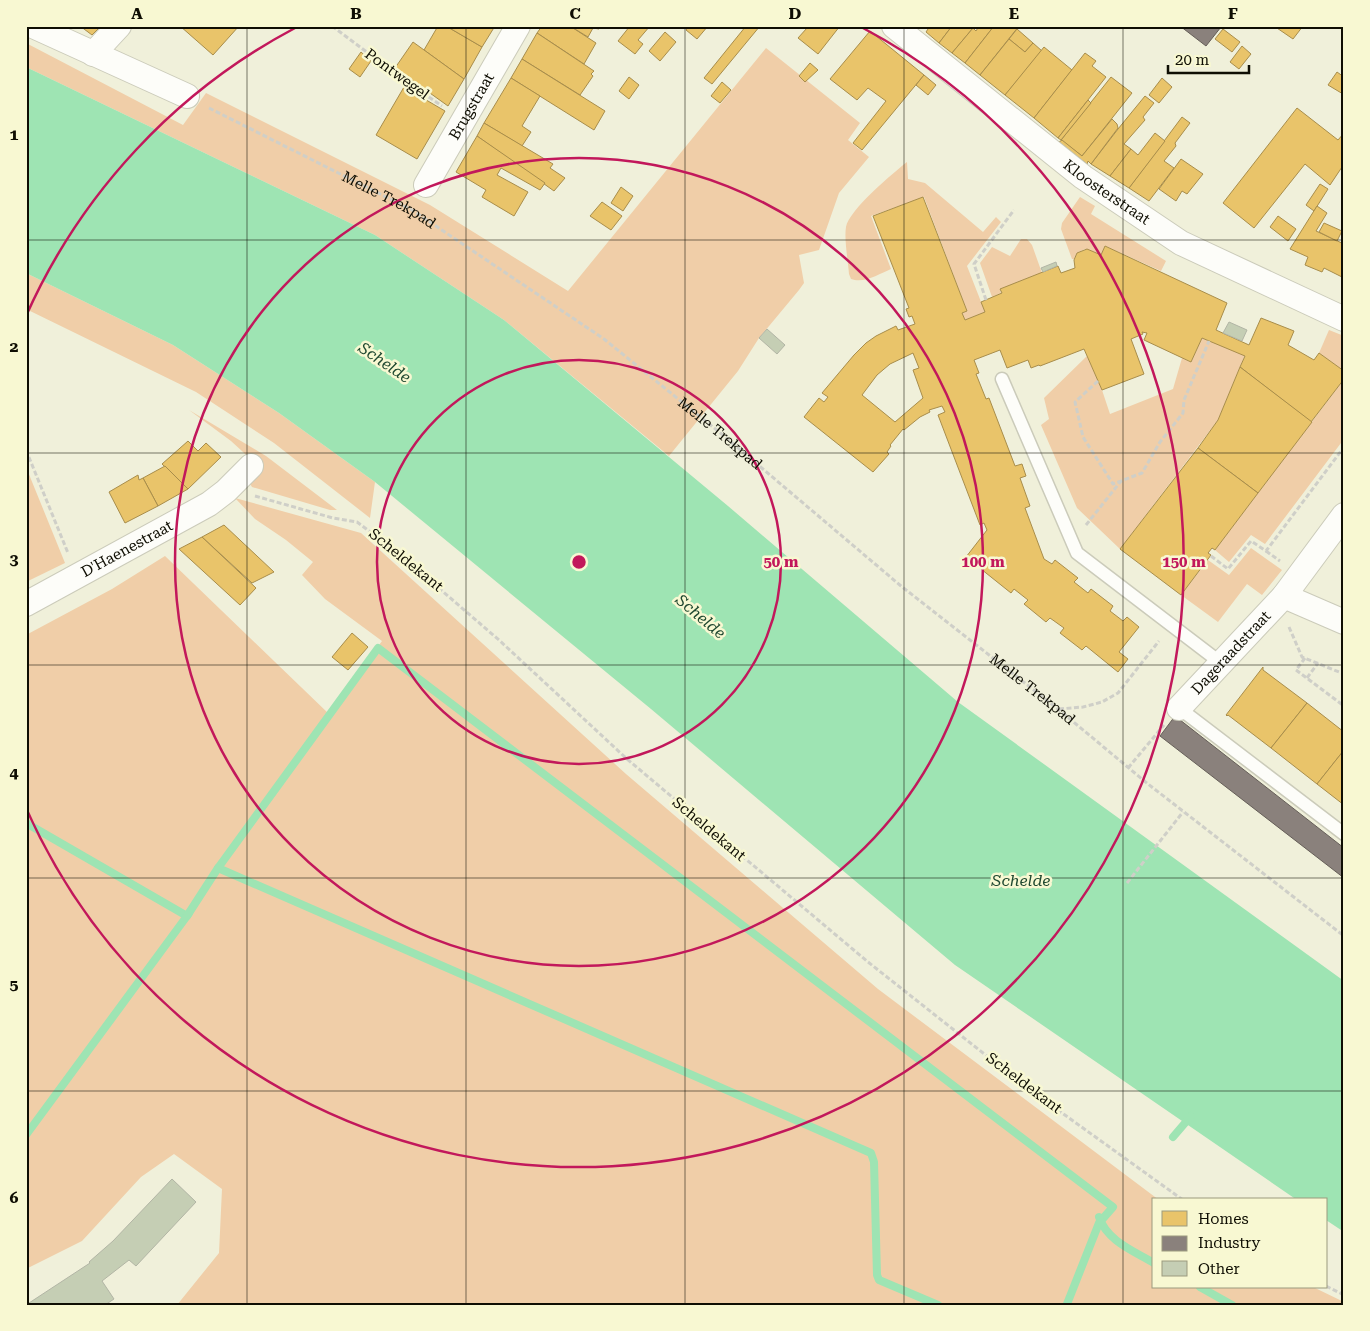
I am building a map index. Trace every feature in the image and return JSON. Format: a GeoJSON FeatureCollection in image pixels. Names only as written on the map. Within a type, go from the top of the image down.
{"type":"FeatureCollection","features":[{"type":"Feature","properties":{"kind":"street"},"geometry":{"type":"LineString","coordinates":[[33,26],[187,96]]}},
{"type":"Feature","properties":{"kind":"street"},"geometry":{"type":"LineString","coordinates":[[93,54],[119,26]]}},
{"type":"Feature","properties":{"kind":"street","name":"Brugstraat"},"geometry":{"type":"LineString","coordinates":[[426,185],[518,26]]}},
{"type":"Feature","properties":{"kind":"street","name":"Kloosterstraat"},"geometry":{"type":"LineString","coordinates":[[894,26],[1083,177],[1181,243],[1344,319]]}},
{"type":"Feature","properties":{"kind":"street","name":"D'Haenestraat"},"geometry":{"type":"LineString","coordinates":[[26,604],[209,504],[226,491],[251,466]]}},
{"type":"Feature","properties":{"kind":"street","name":"Dageraadstraat"},"geometry":{"type":"LineString","coordinates":[[1178,708],[1284,596],[1344,515]]}},
{"type":"Feature","properties":{"kind":"street"},"geometry":{"type":"LineString","coordinates":[[1284,596],[1344,622]]}},
{"type":"Feature","properties":{"kind":"lane"},"geometry":{"type":"LineString","coordinates":[[1002,379],[1077,553],[1222,663]]}},
{"type":"Feature","properties":{"kind":"lane"},"geometry":{"type":"LineString","coordinates":[[1178,708],[1344,834]]}},
{"type":"Feature","properties":{"kind":"path","name":"Pontwegel"},"geometry":{"type":"LineString","coordinates":[[332,26],[404,80],[464,120]]}},
{"type":"Feature","properties":{"kind":"path","name":"Melle Trekpad"},"geometry":{"type":"LineString","coordinates":[[187,96],[412,210],[604,339],[724,436],[901,586],[1058,709],[1183,812],[1344,936]]}},
{"type":"Feature","properties":{"kind":"path"},"geometry":{"type":"LineString","coordinates":[[986,300],[974,264],[1014,210]]}},
{"type":"Feature","properties":{"kind":"path"},"geometry":{"type":"LineString","coordinates":[[1098,381],[1075,402],[1084,436],[1113,484],[1142,473],[1160,442],[1182,413],[1184,400],[1208,341]]}},
{"type":"Feature","properties":{"kind":"path"},"geometry":{"type":"LineString","coordinates":[[1210,556],[1228,569],[1251,541],[1266,551],[1344,448]]}},
{"type":"Feature","properties":{"kind":"path"},"geometry":{"type":"LineString","coordinates":[[26,450],[78,576]]}},
{"type":"Feature","properties":{"kind":"path"},"geometry":{"type":"LineString","coordinates":[[1067,530],[1087,524],[1122,480]]}},
{"type":"Feature","properties":{"kind":"path","name":"Scheldekant"},"geometry":{"type":"LineString","coordinates":[[226,491],[256,496],[333,518],[357,522],[435,584],[499,640],[627,759],[868,962],[1026,1087],[1180,1198]]}},
{"type":"Feature","properties":{"kind":"path"},"geometry":{"type":"LineString","coordinates":[[1267,614],[1286,618],[1302,657],[1344,674]]}},
{"type":"Feature","properties":{"kind":"path"},"geometry":{"type":"LineString","coordinates":[[1058,709],[1083,707],[1102,702],[1118,693],[1172,624]]}},
{"type":"Feature","properties":{"kind":"path"},"geometry":{"type":"LineString","coordinates":[[1305,658],[1296,670],[1344,706]]}},
{"type":"Feature","properties":{"kind":"path"},"geometry":{"type":"LineString","coordinates":[[1307,678],[1318,663]]}},
{"type":"Feature","properties":{"kind":"path"},"geometry":{"type":"LineString","coordinates":[[1340,703],[1344,698]]}},
{"type":"Feature","properties":{"kind":"path"},"geometry":{"type":"LineString","coordinates":[[1128,768],[1178,708]]}},
{"type":"Feature","properties":{"kind":"path"},"geometry":{"type":"LineString","coordinates":[[1127,883],[1183,812]]}},
{"type":"Feature","properties":{"kind":"path"},"geometry":{"type":"LineString","coordinates":[[1328,1287],[1344,1295]]}},
{"type":"Feature","properties":{"kind":"shaded area"},"geometry":{"type":"Polygon","coordinates":[[[26,43],[183,125],[206,93],[430,205],[568,291],[766,48],[860,123],[848,140],[869,157],[839,193],[819,250],[799,255],[804,283],[759,338],[738,371],[669,456],[504,320],[375,235],[26,67],[26,43]]]}},
{"type":"Feature","properties":{"kind":"shaded area"},"geometry":{"type":"Polygon","coordinates":[[[907,162],[908,179],[925,183],[983,232],[996,217],[1001,222],[967,266],[985,312],[965,320],[962,313],[967,311],[924,197],[871,216],[891,269],[866,279],[851,279],[845,238],[849,220],[872,192],[907,162]]]}},
{"type":"Feature","properties":{"kind":"shaded area"},"geometry":{"type":"Polygon","coordinates":[[[1080,197],[1095,206],[1091,214],[1166,261],[1161,271],[1105,246],[1101,255],[1085,249],[1077,253],[1074,259],[1072,259],[1061,229],[1062,223],[1080,197]]]}},
{"type":"Feature","properties":{"kind":"shaded area"},"geometry":{"type":"Polygon","coordinates":[[[1021,239],[1027,239],[1032,245],[1042,273],[1000,289],[1001,293],[992,297],[980,263],[992,247],[1010,256],[1021,239]]]}},
{"type":"Feature","properties":{"kind":"shaded area"},"geometry":{"type":"Polygon","coordinates":[[[26,273],[173,345],[279,413],[375,482],[370,518],[274,443],[196,392],[26,309],[26,273]]]}},
{"type":"Feature","properties":{"kind":"shaded area"},"geometry":{"type":"Polygon","coordinates":[[[1329,330],[1344,336],[1344,371],[1319,353],[1329,330]]]}},
{"type":"Feature","properties":{"kind":"shaded area"},"geometry":{"type":"Polygon","coordinates":[[[1202,338],[1209,341],[1249,345],[1218,420],[1120,549],[1077,508],[1041,425],[1049,419],[1044,398],[1087,356],[1110,414],[1173,389],[1182,358],[1191,362],[1202,338]]]}},
{"type":"Feature","properties":{"kind":"shaded area"},"geometry":{"type":"Polygon","coordinates":[[[1344,379],[1344,439],[1265,544],[1251,535],[1229,562],[1215,550],[1344,379]]]}},
{"type":"Feature","properties":{"kind":"shaded area"},"geometry":{"type":"Polygon","coordinates":[[[189,410],[266,456],[337,510],[330,510],[252,487],[249,482],[255,463],[231,441],[189,410]]]}},
{"type":"Feature","properties":{"kind":"shaded area"},"geometry":{"type":"Polygon","coordinates":[[[26,467],[65,563],[26,582],[26,467]]]}},
{"type":"Feature","properties":{"kind":"shaded area"},"geometry":{"type":"Polygon","coordinates":[[[235,498],[361,533],[626,774],[878,989],[1156,1198],[1152,1198],[1152,1288],[1315,1288],[1344,1302],[1344,1305],[177,1305],[219,1253],[222,1189],[174,1154],[141,1177],[82,1241],[26,1269],[26,635],[112,589],[165,556],[329,714],[382,641],[325,599],[302,575],[313,562],[286,540],[255,519],[235,498]]]}},
{"type":"Feature","properties":{"kind":"shaded area"},"geometry":{"type":"Polygon","coordinates":[[[1251,548],[1282,570],[1262,595],[1247,584],[1218,622],[1181,595],[1208,560],[1229,575],[1251,548]]]}},
{"type":"Feature","properties":{"kind":"water","name":"Schelde"},"geometry":{"type":"Polygon","coordinates":[[[26,67],[375,235],[504,320],[728,506],[958,702],[1344,981],[1344,1232],[1328,1221],[1328,1198],[1294,1198],[955,965],[651,709],[375,482],[279,413],[173,345],[26,273],[26,67]]]}},
{"type":"Feature","properties":{"kind":"building: Homes"},"geometry":{"type":"Polygon","coordinates":[[[80,26],[101,26],[92,35],[80,26]]]}},
{"type":"Feature","properties":{"kind":"building: Homes"},"geometry":{"type":"Polygon","coordinates":[[[180,26],[239,26],[213,55],[180,26]]]}},
{"type":"Feature","properties":{"kind":"building: Homes"},"geometry":{"type":"Polygon","coordinates":[[[438,26],[446,26],[482,47],[464,79],[424,50],[438,26]]]}},
{"type":"Feature","properties":{"kind":"building: Homes"},"geometry":{"type":"Polygon","coordinates":[[[446,26],[495,26],[482,47],[446,26]]]}},
{"type":"Feature","properties":{"kind":"building: Homes"},"geometry":{"type":"Polygon","coordinates":[[[542,26],[570,26],[596,43],[584,64],[537,33],[542,26]]]}},
{"type":"Feature","properties":{"kind":"building: Homes"},"geometry":{"type":"Polygon","coordinates":[[[570,26],[601,26],[599,29],[593,28],[588,37],[570,26]]]}},
{"type":"Feature","properties":{"kind":"building: Homes"},"geometry":{"type":"Polygon","coordinates":[[[630,26],[650,26],[638,40],[643,44],[635,54],[618,41],[630,26]]]}},
{"type":"Feature","properties":{"kind":"building: Homes"},"geometry":{"type":"Polygon","coordinates":[[[689,26],[708,26],[697,39],[686,30],[689,26]]]}},
{"type":"Feature","properties":{"kind":"building: Homes"},"geometry":{"type":"Polygon","coordinates":[[[746,26],[760,26],[712,84],[704,78],[746,26]]]}},
{"type":"Feature","properties":{"kind":"building: Homes"},"geometry":{"type":"Polygon","coordinates":[[[805,26],[840,26],[818,54],[798,38],[807,28],[805,26]]]}},
{"type":"Feature","properties":{"kind":"building: Homes"},"geometry":{"type":"Polygon","coordinates":[[[930,26],[952,26],[939,43],[926,32],[930,26]]]}},
{"type":"Feature","properties":{"kind":"building: Homes"},"geometry":{"type":"Polygon","coordinates":[[[952,26],[973,28],[952,53],[939,43],[952,26]]]}},
{"type":"Feature","properties":{"kind":"building: Homes"},"geometry":{"type":"Polygon","coordinates":[[[979,26],[994,26],[965,63],[952,53],[973,28],[976,31],[979,26]]]}},
{"type":"Feature","properties":{"kind":"building: Homes"},"geometry":{"type":"Polygon","coordinates":[[[994,26],[1019,26],[980,75],[965,63],[994,26]]]}},
{"type":"Feature","properties":{"kind":"building: Homes"},"geometry":{"type":"Polygon","coordinates":[[[1274,26],[1303,26],[1293,39],[1274,26]]]}},
{"type":"Feature","properties":{"kind":"building: Homes"},"geometry":{"type":"Polygon","coordinates":[[[1017,29],[1033,43],[1025,52],[1009,39],[1017,29]]]}},
{"type":"Feature","properties":{"kind":"building: Homes"},"geometry":{"type":"Polygon","coordinates":[[[1223,29],[1240,42],[1232,52],[1215,39],[1223,29]]]}},
{"type":"Feature","properties":{"kind":"building: Homes"},"geometry":{"type":"Polygon","coordinates":[[[870,31],[924,75],[862,150],[853,143],[886,101],[868,88],[857,100],[830,79],[870,31]]]}},
{"type":"Feature","properties":{"kind":"building: Homes"},"geometry":{"type":"Polygon","coordinates":[[[665,32],[676,42],[660,61],[649,51],[665,32]]]}},
{"type":"Feature","properties":{"kind":"building: Homes"},"geometry":{"type":"Polygon","coordinates":[[[537,33],[594,71],[591,74],[593,76],[580,95],[522,59],[537,33]]]}},
{"type":"Feature","properties":{"kind":"building: Homes"},"geometry":{"type":"Polygon","coordinates":[[[1009,39],[1025,52],[1033,43],[1042,51],[1005,95],[980,75],[1009,39]]]}},
{"type":"Feature","properties":{"kind":"building: Homes"},"geometry":{"type":"Polygon","coordinates":[[[413,42],[464,79],[448,106],[395,68],[413,42]]]}},
{"type":"Feature","properties":{"kind":"building: Homes"},"geometry":{"type":"Polygon","coordinates":[[[1242,46],[1251,54],[1239,69],[1230,62],[1242,46]]]}},
{"type":"Feature","properties":{"kind":"building: Homes"},"geometry":{"type":"Polygon","coordinates":[[[1044,47],[1072,70],[1034,118],[1005,95],[1044,47]]]}},
{"type":"Feature","properties":{"kind":"building: Homes"},"geometry":{"type":"Polygon","coordinates":[[[361,52],[371,61],[360,77],[349,69],[361,52]]]}},
{"type":"Feature","properties":{"kind":"building: Homes"},"geometry":{"type":"Polygon","coordinates":[[[1085,53],[1096,61],[1092,66],[1106,77],[1058,138],[1034,118],[1085,53]]]}},
{"type":"Feature","properties":{"kind":"building: Homes"},"geometry":{"type":"Polygon","coordinates":[[[522,59],[605,111],[594,130],[511,78],[522,59]]]}},
{"type":"Feature","properties":{"kind":"building: Homes"},"geometry":{"type":"Polygon","coordinates":[[[810,63],[818,70],[805,82],[799,76],[810,63]]]}},
{"type":"Feature","properties":{"kind":"building: Homes"},"geometry":{"type":"Polygon","coordinates":[[[1337,72],[1344,77],[1343,94],[1328,85],[1337,72]]]}},
{"type":"Feature","properties":{"kind":"building: Homes"},"geometry":{"type":"Polygon","coordinates":[[[924,75],[936,85],[928,95],[916,85],[924,75]]]}},
{"type":"Feature","properties":{"kind":"building: Homes"},"geometry":{"type":"Polygon","coordinates":[[[629,77],[639,85],[629,99],[619,91],[629,77]]]}},
{"type":"Feature","properties":{"kind":"building: Homes"},"geometry":{"type":"Polygon","coordinates":[[[1111,77],[1132,93],[1082,156],[1061,140],[1111,77]]]}},
{"type":"Feature","properties":{"kind":"building: Homes"},"geometry":{"type":"Polygon","coordinates":[[[511,78],[540,96],[522,126],[531,132],[522,146],[484,123],[511,78]]]}},
{"type":"Feature","properties":{"kind":"building: Homes"},"geometry":{"type":"Polygon","coordinates":[[[1162,78],[1172,87],[1159,103],[1149,95],[1162,78]]]}},
{"type":"Feature","properties":{"kind":"building: Homes"},"geometry":{"type":"Polygon","coordinates":[[[722,82],[731,90],[720,103],[711,96],[722,82]]]}},
{"type":"Feature","properties":{"kind":"building: Homes"},"geometry":{"type":"Polygon","coordinates":[[[404,87],[445,111],[417,159],[376,135],[404,87]]]}},
{"type":"Feature","properties":{"kind":"building: Homes"},"geometry":{"type":"Polygon","coordinates":[[[1145,96],[1154,103],[1143,117],[1145,120],[1124,144],[1131,149],[1110,176],[1091,164],[1145,96]]]}},
{"type":"Feature","properties":{"kind":"building: Homes"},"geometry":{"type":"Polygon","coordinates":[[[1088,100],[1091,103],[1061,140],[1058,138],[1088,100]]]}},
{"type":"Feature","properties":{"kind":"building: Homes"},"geometry":{"type":"Polygon","coordinates":[[[1297,108],[1338,140],[1344,133],[1344,164],[1330,185],[1305,164],[1254,228],[1223,203],[1297,108]]]}},
{"type":"Feature","properties":{"kind":"building: Homes"},"geometry":{"type":"Polygon","coordinates":[[[1182,117],[1190,123],[1164,161],[1174,168],[1149,201],[1129,188],[1182,117]]]}},
{"type":"Feature","properties":{"kind":"building: Homes"},"geometry":{"type":"Polygon","coordinates":[[[1112,119],[1118,128],[1091,164],[1088,161],[1087,164],[1059,142],[1062,140],[1082,156],[1112,119]]]}},
{"type":"Feature","properties":{"kind":"building: Homes"},"geometry":{"type":"Polygon","coordinates":[[[484,123],[553,164],[550,168],[565,178],[554,191],[477,136],[484,123]]]}},
{"type":"Feature","properties":{"kind":"building: Homes"},"geometry":{"type":"Polygon","coordinates":[[[1155,133],[1165,141],[1129,188],[1110,176],[1131,149],[1138,155],[1155,133]]]}},
{"type":"Feature","properties":{"kind":"building: Homes"},"geometry":{"type":"Polygon","coordinates":[[[477,136],[545,183],[540,190],[501,168],[497,175],[528,192],[514,216],[482,197],[486,190],[456,172],[477,136]]]}},
{"type":"Feature","properties":{"kind":"building: Homes"},"geometry":{"type":"Polygon","coordinates":[[[1181,159],[1203,174],[1187,194],[1182,191],[1176,201],[1159,189],[1181,159]]]}},
{"type":"Feature","properties":{"kind":"building: Homes"},"geometry":{"type":"Polygon","coordinates":[[[1320,184],[1328,189],[1314,211],[1306,205],[1320,184]]]}},
{"type":"Feature","properties":{"kind":"building: Homes"},"geometry":{"type":"Polygon","coordinates":[[[621,187],[633,196],[623,211],[611,203],[621,187]]]}},
{"type":"Feature","properties":{"kind":"building: Homes"},"geometry":{"type":"Polygon","coordinates":[[[923,197],[967,311],[962,313],[965,320],[985,312],[981,302],[1002,293],[1000,289],[1058,266],[1061,273],[1075,268],[1074,260],[1077,253],[1087,249],[1101,255],[1105,246],[1227,303],[1216,330],[1249,345],[1261,318],[1294,331],[1288,345],[1314,360],[1319,353],[1344,371],[1344,379],[1311,422],[1240,367],[1245,356],[1202,338],[1191,362],[1144,340],[1147,333],[1142,332],[1143,334],[1131,339],[1144,374],[1102,390],[1084,349],[1031,368],[1028,360],[1007,368],[1000,350],[974,360],[979,373],[976,374],[986,399],[989,398],[1015,466],[1022,464],[1026,476],[1020,478],[1030,506],[1025,508],[1044,559],[1052,564],[1055,560],[1078,578],[1074,582],[1088,593],[1091,589],[1113,606],[1110,611],[1123,621],[1127,617],[1139,627],[1119,652],[1128,659],[1118,672],[1086,646],[1082,650],[1060,633],[1064,628],[1050,618],[1046,622],[1024,604],[1028,600],[1014,589],[1011,593],[966,557],[987,530],[984,523],[980,525],[938,415],[945,412],[942,406],[929,410],[930,412],[903,429],[890,445],[887,452],[889,454],[873,472],[804,417],[819,398],[824,402],[828,397],[822,393],[866,343],[896,326],[898,330],[915,324],[912,316],[909,317],[906,309],[909,308],[873,216],[923,197]],[[913,353],[890,364],[877,375],[862,395],[895,422],[923,398],[913,370],[919,368],[913,353]]]}},
{"type":"Feature","properties":{"kind":"building: Homes"},"geometry":{"type":"Polygon","coordinates":[[[602,202],[622,216],[611,230],[590,216],[602,202]]]}},
{"type":"Feature","properties":{"kind":"building: Homes"},"geometry":{"type":"Polygon","coordinates":[[[1317,206],[1327,213],[1316,231],[1344,244],[1344,278],[1324,268],[1322,272],[1305,265],[1308,257],[1290,249],[1317,206]]]}},
{"type":"Feature","properties":{"kind":"building: Homes"},"geometry":{"type":"Polygon","coordinates":[[[1278,216],[1296,229],[1288,241],[1270,227],[1278,216]]]}},
{"type":"Feature","properties":{"kind":"building: Homes"},"geometry":{"type":"Polygon","coordinates":[[[1324,223],[1342,231],[1337,241],[1319,232],[1324,223]]]}},
{"type":"Feature","properties":{"kind":"building: Homes"},"geometry":{"type":"Polygon","coordinates":[[[1240,367],[1312,422],[1258,493],[1198,448],[1218,420],[1240,367]]]}},
{"type":"Feature","properties":{"kind":"building: Homes"},"geometry":{"type":"Polygon","coordinates":[[[188,441],[198,451],[206,443],[221,457],[188,489],[162,464],[188,441]]]}},
{"type":"Feature","properties":{"kind":"building: Homes"},"geometry":{"type":"Polygon","coordinates":[[[1198,448],[1258,493],[1215,550],[1212,548],[1208,553],[1211,555],[1181,595],[1120,549],[1198,448]]]}},
{"type":"Feature","properties":{"kind":"building: Homes"},"geometry":{"type":"Polygon","coordinates":[[[165,466],[188,489],[158,506],[143,478],[165,466]]]}},
{"type":"Feature","properties":{"kind":"building: Homes"},"geometry":{"type":"Polygon","coordinates":[[[138,475],[139,480],[143,478],[158,506],[125,523],[109,492],[138,475]]]}},
{"type":"Feature","properties":{"kind":"building: Homes"},"geometry":{"type":"Polygon","coordinates":[[[224,525],[274,572],[252,583],[202,537],[224,525]]]}},
{"type":"Feature","properties":{"kind":"building: Homes"},"geometry":{"type":"Polygon","coordinates":[[[202,537],[256,588],[240,605],[179,549],[202,537]]]}},
{"type":"Feature","properties":{"kind":"building: Homes"},"geometry":{"type":"Polygon","coordinates":[[[352,633],[368,647],[348,670],[332,657],[352,633]]]}},
{"type":"Feature","properties":{"kind":"building: Homes"},"geometry":{"type":"Polygon","coordinates":[[[1263,667],[1263,670],[1307,703],[1271,748],[1226,715],[1263,667]]]}},
{"type":"Feature","properties":{"kind":"building: Homes"},"geometry":{"type":"Polygon","coordinates":[[[1307,703],[1344,732],[1344,750],[1317,784],[1271,748],[1307,703]]]}},
{"type":"Feature","properties":{"kind":"building: Homes"},"geometry":{"type":"Polygon","coordinates":[[[1344,750],[1344,805],[1317,784],[1344,750]]]}},
{"type":"Feature","properties":{"kind":"building: Industry"},"geometry":{"type":"Polygon","coordinates":[[[1180,26],[1220,26],[1221,27],[1206,46],[1180,26]]]}},
{"type":"Feature","properties":{"kind":"building: Industry"},"geometry":{"type":"Polygon","coordinates":[[[1175,716],[1344,848],[1344,878],[1160,736],[1175,716]]]}},
{"type":"Feature","properties":{"kind":"building: Other"},"geometry":{"type":"Polygon","coordinates":[[[1056,262],[1057,266],[1043,272],[1041,268],[1056,262]]]}},
{"type":"Feature","properties":{"kind":"building: Other"},"geometry":{"type":"Polygon","coordinates":[[[1229,322],[1247,330],[1242,341],[1223,333],[1229,322]]]}},
{"type":"Feature","properties":{"kind":"building: Other"},"geometry":{"type":"Polygon","coordinates":[[[767,329],[785,345],[777,354],[759,338],[767,329]]]}},
{"type":"Feature","properties":{"kind":"building: Other"},"geometry":{"type":"Polygon","coordinates":[[[172,1179],[196,1202],[136,1266],[129,1260],[102,1281],[114,1299],[105,1305],[30,1305],[29,1303],[90,1263],[172,1179]]]}},
{"type":"Feature","properties":{"kind":"waterway"},"geometry":{"type":"LineString","coordinates":[[26,1135],[187,916],[218,868],[378,648],[1113,1207],[1099,1223],[1067,1304]]}},
{"type":"Feature","properties":{"kind":"waterway"},"geometry":{"type":"LineString","coordinates":[[26,823],[187,916],[189,913]]}},
{"type":"Feature","properties":{"kind":"waterway"},"geometry":{"type":"LineString","coordinates":[[218,868],[871,1153],[874,1162],[877,1275],[879,1280],[938,1305]]}},
{"type":"Feature","properties":{"kind":"waterway"},"geometry":{"type":"LineString","coordinates":[[1173,1137],[1191,1116]]}},
{"type":"Feature","properties":{"kind":"waterway"},"geometry":{"type":"LineString","coordinates":[[1099,1217],[1108,1233],[1115,1239],[1152,1262]]}},
{"type":"Feature","properties":{"kind":"waterway"},"geometry":{"type":"LineString","coordinates":[[1202,1288],[1232,1305]]}}]}
